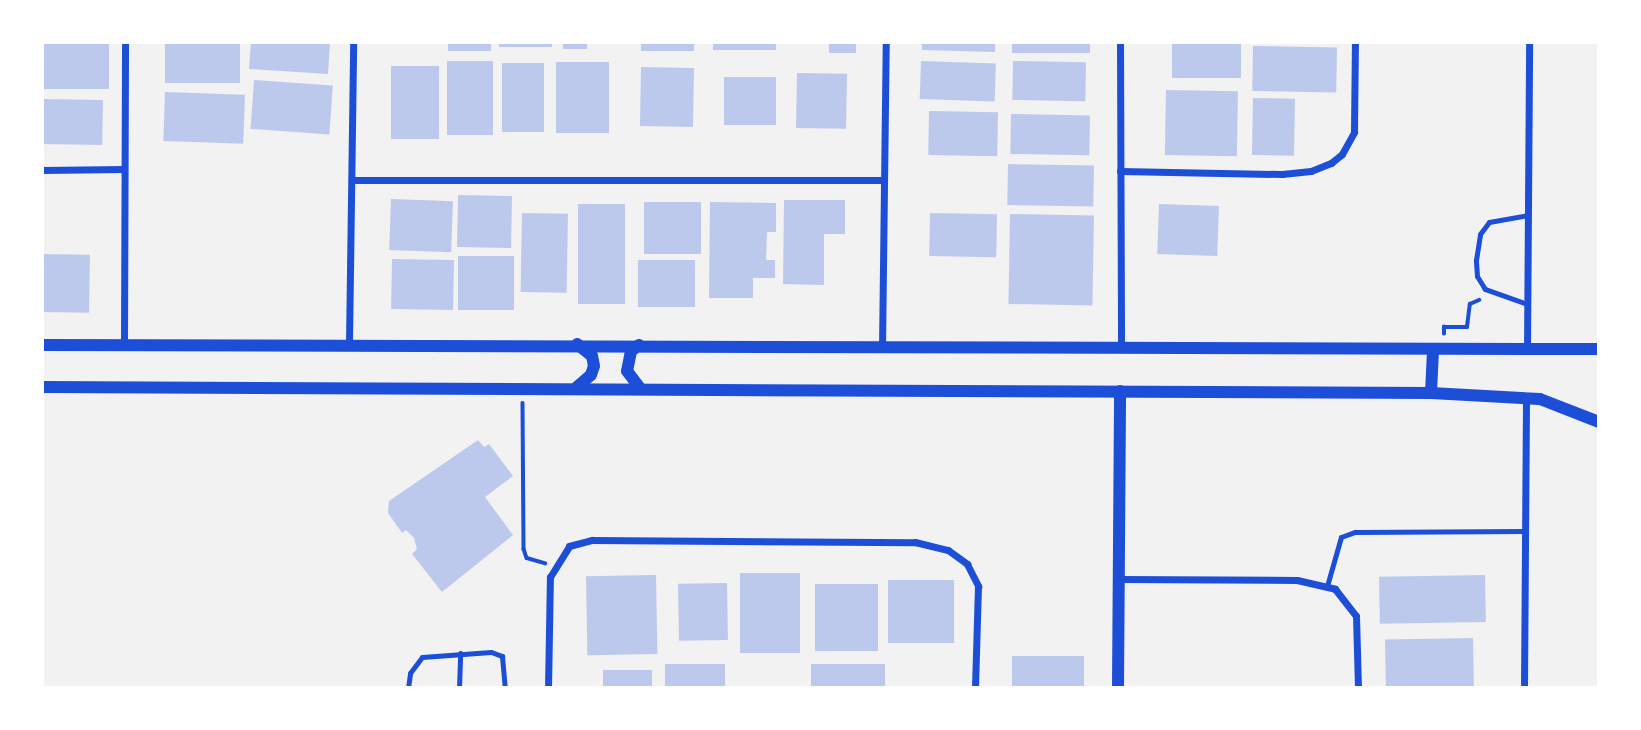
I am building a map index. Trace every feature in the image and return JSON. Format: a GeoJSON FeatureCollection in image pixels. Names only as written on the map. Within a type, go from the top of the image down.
{"type":"FeatureCollection","features":[{"type":"Feature","properties":{"kind":"street"},"geometry":{"type":"LineString","coordinates":[[124,343],[125,42]]}},
{"type":"Feature","properties":{"kind":"street"},"geometry":{"type":"LineString","coordinates":[[349,343],[353,42]]}},
{"type":"Feature","properties":{"kind":"street"},"geometry":{"type":"LineString","coordinates":[[882,349],[886,42]]}},
{"type":"Feature","properties":{"kind":"street"},"geometry":{"type":"LineString","coordinates":[[1121,42],[1121,347]]}},
{"type":"Feature","properties":{"kind":"street"},"geometry":{"type":"LineString","coordinates":[[1121,171],[1282,174],[1311,171],[1331,163],[1342,155],[1354,132],[1355,42]]}},
{"type":"Feature","properties":{"kind":"street"},"geometry":{"type":"LineString","coordinates":[[1527,351],[1529,42]]}},
{"type":"Feature","properties":{"kind":"street"},"geometry":{"type":"LineString","coordinates":[[42,170],[124,169]]}},
{"type":"Feature","properties":{"kind":"street"},"geometry":{"type":"LineString","coordinates":[[352,180],[884,180]]}},
{"type":"Feature","properties":{"kind":"street"},"geometry":{"type":"LineString","coordinates":[[42,345],[349,343],[882,349],[1599,349]]}},
{"type":"Feature","properties":{"kind":"street"},"geometry":{"type":"LineString","coordinates":[[576,387],[592,375],[594,366],[586,348],[577,344]]}},
{"type":"Feature","properties":{"kind":"street"},"geometry":{"type":"LineString","coordinates":[[639,345],[631,351],[626,371],[639,387]]}},
{"type":"Feature","properties":{"kind":"street"},"geometry":{"type":"LineString","coordinates":[[1431,393],[1438,351]]}},
{"type":"Feature","properties":{"kind":"street"},"geometry":{"type":"LineString","coordinates":[[42,387],[639,387],[1431,393],[1527,397],[1560,404],[1599,422]]}},
{"type":"Feature","properties":{"kind":"street"},"geometry":{"type":"LineString","coordinates":[[1118,688],[1120,391]]}},
{"type":"Feature","properties":{"kind":"street"},"geometry":{"type":"LineString","coordinates":[[1524,688],[1527,397]]}},
{"type":"Feature","properties":{"kind":"street"},"geometry":{"type":"LineString","coordinates":[[548,688],[547,598],[554,565],[569,546],[592,540],[933,545],[958,556],[978,586],[975,688]]}},
{"type":"Feature","properties":{"kind":"street"},"geometry":{"type":"LineString","coordinates":[[1119,579],[1297,580],[1327,586],[1341,593],[1356,616],[1358,688]]}},
{"type":"Feature","properties":{"kind":"lane"},"geometry":{"type":"LineString","coordinates":[[1527,304],[1494,294],[1477,276],[1480,234],[1496,218],[1528,215]]}},
{"type":"Feature","properties":{"kind":"lane"},"geometry":{"type":"LineString","coordinates":[[1327,586],[1341,537],[1355,532],[1525,531]]}},
{"type":"Feature","properties":{"kind":"lane"},"geometry":{"type":"LineString","coordinates":[[459,688],[460,653]]}},
{"type":"Feature","properties":{"kind":"lane"},"geometry":{"type":"LineString","coordinates":[[408,688],[410,673],[422,657],[460,653],[502,656],[505,688]]}},
{"type":"Feature","properties":{"kind":"path"},"geometry":{"type":"LineString","coordinates":[[1438,351],[1444,327],[1467,327],[1470,304],[1494,294]]}},
{"type":"Feature","properties":{"kind":"path"},"geometry":{"type":"LineString","coordinates":[[522,387],[524,550],[527,558],[554,565]]}},
{"type":"Feature","properties":{"kind":"building"},"geometry":{"type":"Polygon","coordinates":[[[42,42],[109,42],[109,89],[42,89],[42,42]]]}},
{"type":"Feature","properties":{"kind":"building"},"geometry":{"type":"Polygon","coordinates":[[[165,42],[240,42],[240,83],[165,83],[165,42]]]}},
{"type":"Feature","properties":{"kind":"building"},"geometry":{"type":"Polygon","coordinates":[[[251,42],[330,42],[328,74],[249,69],[251,42]]]}},
{"type":"Feature","properties":{"kind":"building"},"geometry":{"type":"Polygon","coordinates":[[[448,42],[491,42],[491,51],[448,51],[448,42]]]}},
{"type":"Feature","properties":{"kind":"building"},"geometry":{"type":"Polygon","coordinates":[[[499,42],[552,42],[552,47],[499,47],[499,42]]]}},
{"type":"Feature","properties":{"kind":"building"},"geometry":{"type":"Polygon","coordinates":[[[563,42],[587,42],[587,49],[563,49],[563,42]]]}},
{"type":"Feature","properties":{"kind":"building"},"geometry":{"type":"Polygon","coordinates":[[[641,42],[694,42],[694,51],[641,51],[641,42]]]}},
{"type":"Feature","properties":{"kind":"building"},"geometry":{"type":"Polygon","coordinates":[[[713,42],[776,42],[776,50],[713,50],[713,42]]]}},
{"type":"Feature","properties":{"kind":"building"},"geometry":{"type":"Polygon","coordinates":[[[829,42],[856,42],[856,53],[829,53],[829,42]]]}},
{"type":"Feature","properties":{"kind":"building"},"geometry":{"type":"Polygon","coordinates":[[[922,42],[995,42],[995,52],[922,50],[922,42]]]}},
{"type":"Feature","properties":{"kind":"building"},"geometry":{"type":"Polygon","coordinates":[[[1012,42],[1090,42],[1090,53],[1012,53],[1012,42]]]}},
{"type":"Feature","properties":{"kind":"building"},"geometry":{"type":"Polygon","coordinates":[[[1172,42],[1241,42],[1241,78],[1172,78],[1172,42]]]}},
{"type":"Feature","properties":{"kind":"building"},"geometry":{"type":"Polygon","coordinates":[[[1253,46],[1337,47],[1336,92],[1252,91],[1253,46]]]}},
{"type":"Feature","properties":{"kind":"building"},"geometry":{"type":"Polygon","coordinates":[[[447,61],[493,61],[493,135],[447,135],[447,61]]]}},
{"type":"Feature","properties":{"kind":"building"},"geometry":{"type":"Polygon","coordinates":[[[921,61],[996,64],[995,102],[920,99],[921,61]]]}},
{"type":"Feature","properties":{"kind":"building"},"geometry":{"type":"Polygon","coordinates":[[[1013,61],[1086,62],[1085,101],[1012,100],[1013,61]]]}},
{"type":"Feature","properties":{"kind":"building"},"geometry":{"type":"Polygon","coordinates":[[[556,62],[609,62],[609,133],[556,133],[556,62]]]}},
{"type":"Feature","properties":{"kind":"building"},"geometry":{"type":"Polygon","coordinates":[[[502,63],[544,63],[544,132],[502,132],[502,63]]]}},
{"type":"Feature","properties":{"kind":"building"},"geometry":{"type":"Polygon","coordinates":[[[391,66],[439,66],[439,139],[391,139],[391,66]]]}},
{"type":"Feature","properties":{"kind":"building"},"geometry":{"type":"Polygon","coordinates":[[[641,67],[694,68],[693,127],[640,126],[641,67]]]}},
{"type":"Feature","properties":{"kind":"building"},"geometry":{"type":"Polygon","coordinates":[[[797,73],[847,74],[846,129],[796,128],[797,73]]]}},
{"type":"Feature","properties":{"kind":"building"},"geometry":{"type":"Polygon","coordinates":[[[724,77],[776,77],[776,125],[724,125],[724,77]]]}},
{"type":"Feature","properties":{"kind":"building"},"geometry":{"type":"Polygon","coordinates":[[[254,80],[333,86],[329,134],[251,129],[254,80]]]}},
{"type":"Feature","properties":{"kind":"building"},"geometry":{"type":"Polygon","coordinates":[[[1166,90],[1238,91],[1237,156],[1165,155],[1166,90]]]}},
{"type":"Feature","properties":{"kind":"building"},"geometry":{"type":"Polygon","coordinates":[[[165,92],[245,95],[243,144],[163,141],[165,92]]]}},
{"type":"Feature","properties":{"kind":"building"},"geometry":{"type":"Polygon","coordinates":[[[1253,98],[1295,99],[1294,156],[1252,155],[1253,98]]]}},
{"type":"Feature","properties":{"kind":"building"},"geometry":{"type":"Polygon","coordinates":[[[42,99],[103,100],[102,145],[42,144],[42,99]]]}},
{"type":"Feature","properties":{"kind":"building"},"geometry":{"type":"Polygon","coordinates":[[[929,111],[998,112],[997,156],[928,155],[929,111]]]}},
{"type":"Feature","properties":{"kind":"building"},"geometry":{"type":"Polygon","coordinates":[[[1011,114],[1090,115],[1089,155],[1010,154],[1011,114]]]}},
{"type":"Feature","properties":{"kind":"building"},"geometry":{"type":"Polygon","coordinates":[[[1008,164],[1094,166],[1093,206],[1007,205],[1008,164]]]}},
{"type":"Feature","properties":{"kind":"building"},"geometry":{"type":"Polygon","coordinates":[[[458,195],[512,196],[511,248],[457,247],[458,195]]]}},
{"type":"Feature","properties":{"kind":"building"},"geometry":{"type":"Polygon","coordinates":[[[391,199],[453,201],[451,252],[389,250],[391,199]]]}},
{"type":"Feature","properties":{"kind":"building"},"geometry":{"type":"Polygon","coordinates":[[[784,200],[845,200],[845,234],[824,234],[824,285],[783,284],[784,200]]]}},
{"type":"Feature","properties":{"kind":"building"},"geometry":{"type":"Polygon","coordinates":[[[644,202],[701,202],[701,254],[644,254],[644,202]]]}},
{"type":"Feature","properties":{"kind":"building"},"geometry":{"type":"Polygon","coordinates":[[[710,202],[776,203],[776,232],[767,232],[766,260],[775,260],[775,278],[753,278],[753,298],[709,298],[710,202]]]}},
{"type":"Feature","properties":{"kind":"building"},"geometry":{"type":"Polygon","coordinates":[[[578,204],[625,204],[625,304],[578,304],[578,204]]]}},
{"type":"Feature","properties":{"kind":"building"},"geometry":{"type":"Polygon","coordinates":[[[1159,204],[1219,206],[1217,256],[1157,254],[1159,204]]]}},
{"type":"Feature","properties":{"kind":"building"},"geometry":{"type":"Polygon","coordinates":[[[522,213],[568,214],[567,293],[521,292],[522,213]]]}},
{"type":"Feature","properties":{"kind":"building"},"geometry":{"type":"Polygon","coordinates":[[[930,213],[997,214],[996,257],[929,256],[930,213]]]}},
{"type":"Feature","properties":{"kind":"building"},"geometry":{"type":"Polygon","coordinates":[[[1010,214],[1094,215],[1092,305],[1008,304],[1010,214]]]}},
{"type":"Feature","properties":{"kind":"building"},"geometry":{"type":"Polygon","coordinates":[[[42,254],[90,255],[89,313],[42,312],[42,254]]]}},
{"type":"Feature","properties":{"kind":"building"},"geometry":{"type":"Polygon","coordinates":[[[458,256],[514,256],[514,310],[458,310],[458,256]]]}},
{"type":"Feature","properties":{"kind":"building"},"geometry":{"type":"Polygon","coordinates":[[[392,259],[454,260],[453,310],[391,309],[392,259]]]}},
{"type":"Feature","properties":{"kind":"building"},"geometry":{"type":"Polygon","coordinates":[[[638,260],[695,260],[695,307],[638,307],[638,260]]]}},
{"type":"Feature","properties":{"kind":"building"},"geometry":{"type":"Polygon","coordinates":[[[478,440],[484,447],[489,444],[513,476],[485,497],[513,535],[442,592],[412,554],[417,549],[414,538],[406,530],[402,533],[388,513],[389,501],[478,440]]]}},
{"type":"Feature","properties":{"kind":"building"},"geometry":{"type":"Polygon","coordinates":[[[740,573],[800,573],[800,653],[740,653],[740,573]]]}},
{"type":"Feature","properties":{"kind":"building"},"geometry":{"type":"Polygon","coordinates":[[[656,575],[657,654],[587,655],[586,576],[656,575]]]}},
{"type":"Feature","properties":{"kind":"building"},"geometry":{"type":"Polygon","coordinates":[[[1485,575],[1486,622],[1380,624],[1379,577],[1485,575]]]}},
{"type":"Feature","properties":{"kind":"building"},"geometry":{"type":"Polygon","coordinates":[[[888,580],[954,580],[954,643],[888,643],[888,580]]]}},
{"type":"Feature","properties":{"kind":"building"},"geometry":{"type":"Polygon","coordinates":[[[727,583],[728,640],[679,641],[678,584],[727,583]]]}},
{"type":"Feature","properties":{"kind":"building"},"geometry":{"type":"Polygon","coordinates":[[[815,584],[878,584],[878,651],[815,651],[815,584]]]}},
{"type":"Feature","properties":{"kind":"building"},"geometry":{"type":"Polygon","coordinates":[[[1473,638],[1474,688],[1386,688],[1385,640],[1473,638]]]}},
{"type":"Feature","properties":{"kind":"building"},"geometry":{"type":"Polygon","coordinates":[[[1012,656],[1084,656],[1084,688],[1012,688],[1012,656]]]}},
{"type":"Feature","properties":{"kind":"building"},"geometry":{"type":"Polygon","coordinates":[[[665,664],[725,664],[725,688],[665,688],[665,664]]]}},
{"type":"Feature","properties":{"kind":"building"},"geometry":{"type":"Polygon","coordinates":[[[811,664],[885,664],[885,688],[811,688],[811,664]]]}},
{"type":"Feature","properties":{"kind":"building"},"geometry":{"type":"Polygon","coordinates":[[[603,670],[652,670],[652,688],[603,688],[603,670]]]}}]}
